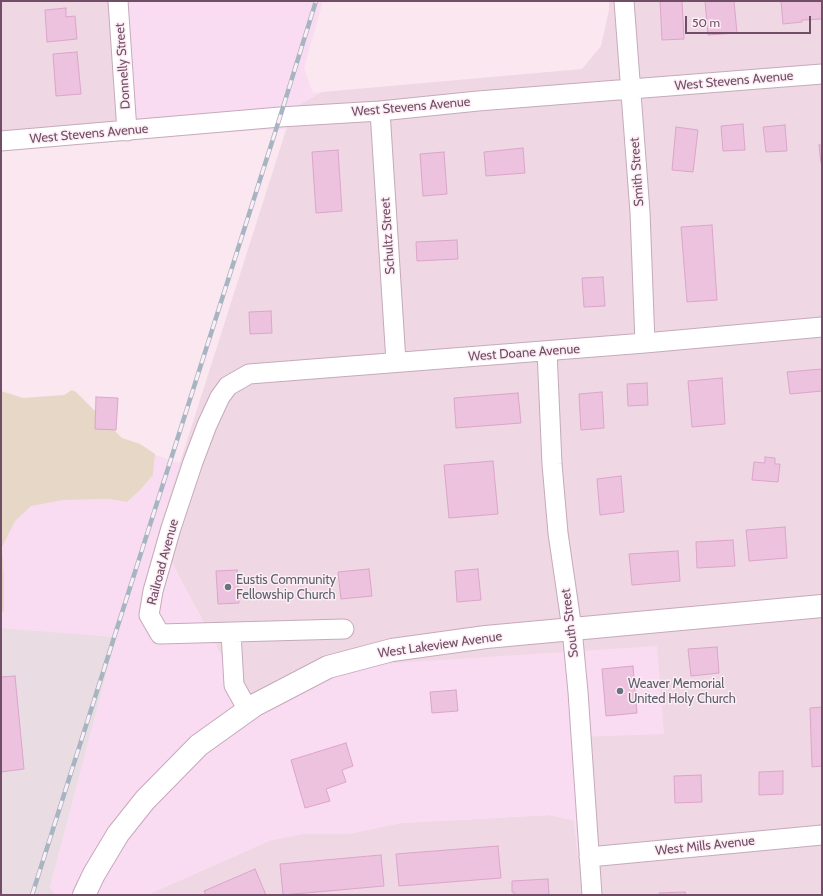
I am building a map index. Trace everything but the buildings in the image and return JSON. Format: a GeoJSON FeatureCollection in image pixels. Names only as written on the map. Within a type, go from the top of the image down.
{"type":"FeatureCollection","features":[{"type":"Feature","properties":{"kind":"street","name":"Donnelly Street"},"geometry":{"type":"LineString","coordinates":[[118,1],[127,131]]}},
{"type":"Feature","properties":{"kind":"street","name":"Smith Street"},"geometry":{"type":"LineString","coordinates":[[624,1],[640,212],[645,343]]}},
{"type":"Feature","properties":{"kind":"street","name":"West Stevens Avenue"},"geometry":{"type":"LineString","coordinates":[[1,141],[280,117],[380,111],[478,101],[822,74]]}},
{"type":"Feature","properties":{"kind":"street","name":"Schultz Street"},"geometry":{"type":"LineString","coordinates":[[380,111],[396,362]]}},
{"type":"Feature","properties":{"kind":"street","name":"West Doane Avenue"},"geometry":{"type":"LineString","coordinates":[[228,386],[249,374],[645,343],[822,327]]}},
{"type":"Feature","properties":{"kind":"street","name":"South Street"},"geometry":{"type":"LineString","coordinates":[[547,351],[552,464],[558,526],[572,629],[592,895]]}},
{"type":"Feature","properties":{"kind":"street","name":"Railroad Avenue"},"geometry":{"type":"LineString","coordinates":[[228,386],[220,397],[207,425],[193,462],[171,528],[153,591],[149,615],[160,634],[344,629]]}},
{"type":"Feature","properties":{"kind":"street","name":"West Lakeview Avenue"},"geometry":{"type":"LineString","coordinates":[[84,895],[94,874],[118,834],[144,800],[199,745],[248,710],[328,667],[392,650],[486,637],[822,606]]}},
{"type":"Feature","properties":{"kind":"street"},"geometry":{"type":"LineString","coordinates":[[231,633],[234,685],[248,710]]}},
{"type":"Feature","properties":{"kind":"street","name":"West Mills Avenue"},"geometry":{"type":"LineString","coordinates":[[589,857],[822,835]]}},
{"type":"Feature","properties":{"kind":"shaded area"},"geometry":{"type":"Polygon","coordinates":[[[1,1],[119,1],[131,136],[1,148],[1,1]]]}},
{"type":"Feature","properties":{"kind":"shaded area"},"geometry":{"type":"Polygon","coordinates":[[[119,1],[323,1],[304,68],[313,93],[322,92],[293,108],[286,129],[131,136],[119,1]]]}},
{"type":"Feature","properties":{"kind":"shaded area"},"geometry":{"type":"Polygon","coordinates":[[[609,1],[822,1],[822,596],[485,627],[245,700],[157,535],[293,108],[322,92],[582,69],[601,46],[609,10],[609,1]]]}},
{"type":"Feature","properties":{"kind":"shaded area"},"geometry":{"type":"Polygon","coordinates":[[[72,390],[76,392],[122,438],[140,444],[155,454],[153,475],[127,502],[109,499],[63,500],[31,506],[15,521],[2,547],[4,611],[1,614],[1,391],[23,398],[64,395],[72,390]]]}},
{"type":"Feature","properties":{"kind":"shaded area"},"geometry":{"type":"Polygon","coordinates":[[[155,455],[180,463],[157,535],[245,700],[74,895],[55,895],[50,887],[116,637],[1,628],[1,614],[4,611],[2,547],[15,521],[31,505],[63,500],[109,499],[127,502],[153,475],[155,455]]]}},
{"type":"Feature","properties":{"kind":"shaded area"},"geometry":{"type":"Polygon","coordinates":[[[822,616],[822,895],[147,895],[271,840],[302,834],[348,834],[400,823],[549,815],[574,820],[578,855],[579,737],[378,664],[393,660],[487,647],[822,616]]]}},
{"type":"Feature","properties":{"kind":"shaded area"},"geometry":{"type":"Polygon","coordinates":[[[1,628],[116,637],[50,887],[55,895],[1,895],[1,628]]]}},
{"type":"Feature","properties":{"kind":"shaded area"},"geometry":{"type":"Polygon","coordinates":[[[657,646],[664,734],[579,737],[578,861],[574,820],[549,815],[400,823],[348,834],[302,834],[271,840],[147,895],[93,895],[125,840],[151,807],[204,752],[259,714],[331,677],[378,664],[657,646]]]}},
{"type":"Feature","properties":{"kind":"railway"},"geometry":{"type":"LineString","coordinates":[[32,895],[316,1]]}},
{"type":"Feature","properties":{"kind":"place","name":"Eustis Community Fellowship Church"},"geometry":{"type":"Point","coordinates":[228,587]}},
{"type":"Feature","properties":{"kind":"place","name":"Weaver Memorial United Holy Church"},"geometry":{"type":"Point","coordinates":[620,691]}}]}
